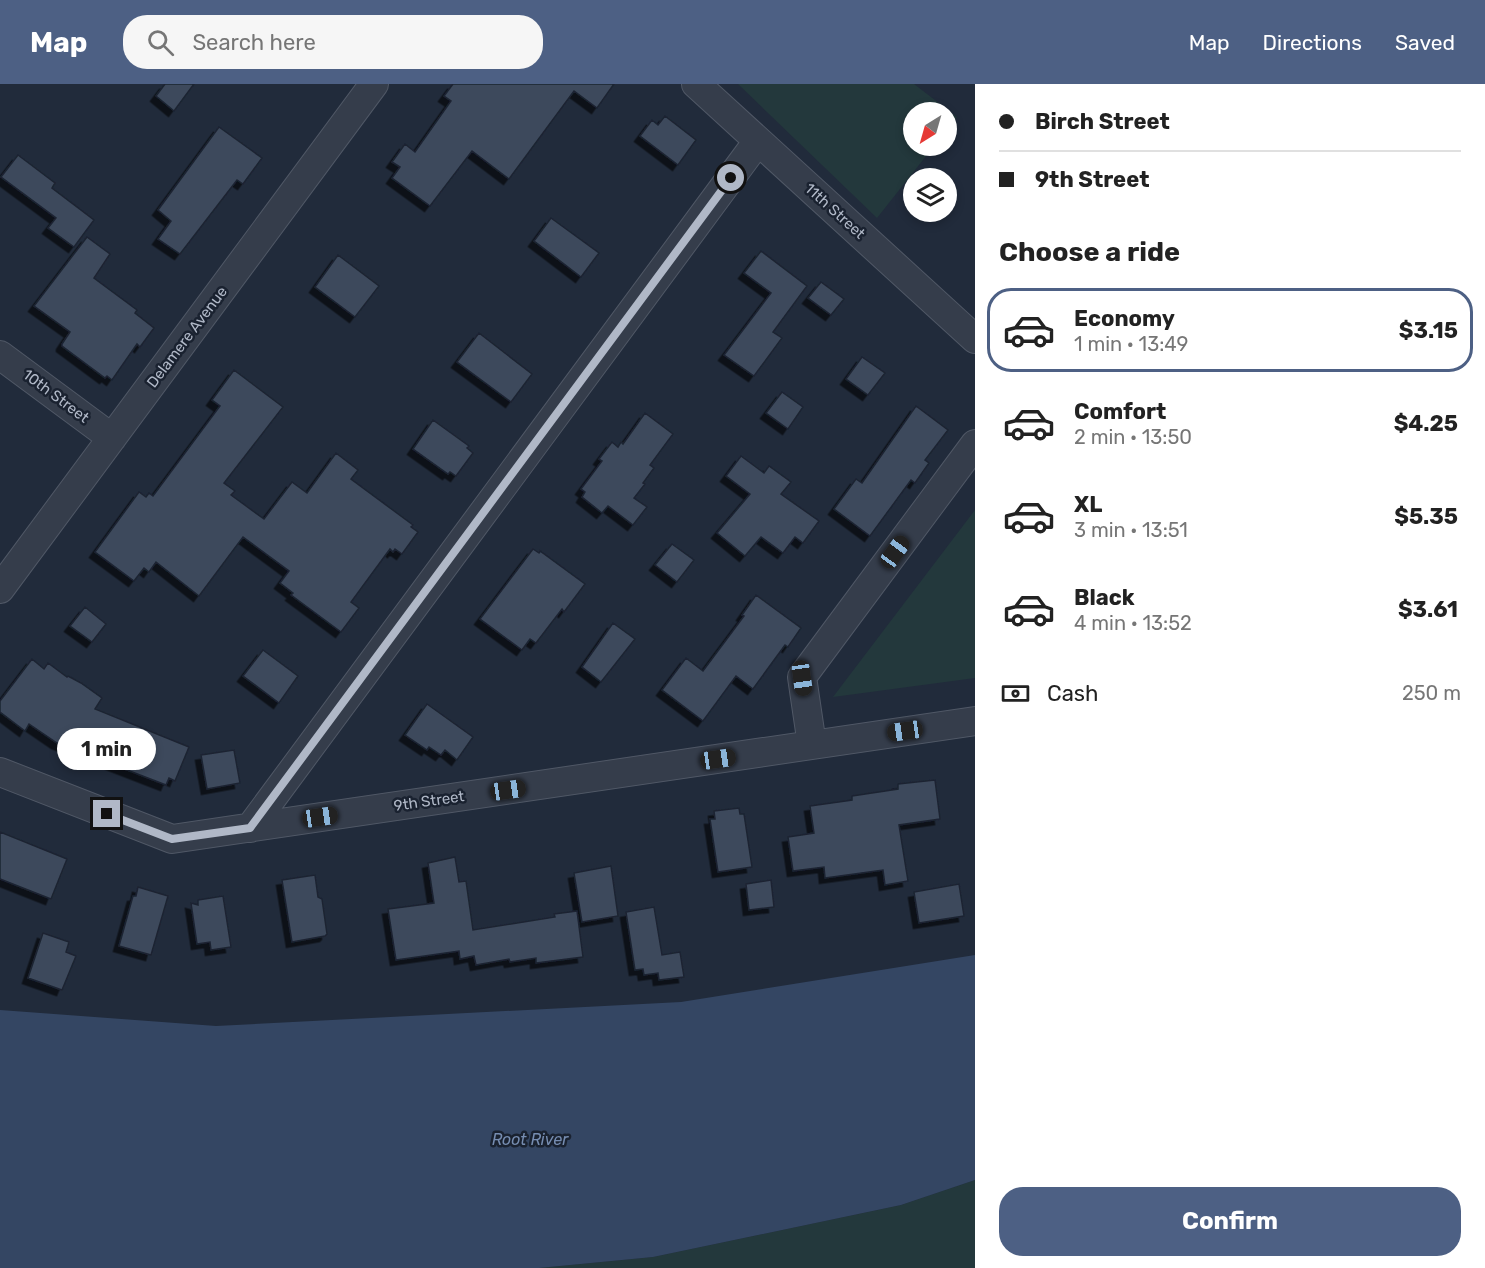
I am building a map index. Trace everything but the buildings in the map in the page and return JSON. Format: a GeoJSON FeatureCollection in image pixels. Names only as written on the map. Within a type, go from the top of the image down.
{"type":"FeatureCollection","features":[{"type":"Feature","properties":{"kind":"street","name":"Delamere Avenue"},"geometry":{"type":"LineString","coordinates":[[0,589],[374,84]]}},
{"type":"Feature","properties":{"kind":"street","name":"11th Street"},"geometry":{"type":"LineString","coordinates":[[696,84],[975,339]]}},
{"type":"Feature","properties":{"kind":"street"},"geometry":{"type":"LineString","coordinates":[[250,828],[758,141]]}},
{"type":"Feature","properties":{"kind":"street","name":"10th Street"},"geometry":{"type":"LineString","coordinates":[[0,355],[112,438]]}},
{"type":"Feature","properties":{"kind":"street"},"geometry":{"type":"LineString","coordinates":[[812,745],[802,678],[975,444]]}},
{"type":"Feature","properties":{"kind":"street","name":"9th Street"},"geometry":{"type":"LineString","coordinates":[[0,772],[172,839],[975,721]]}},
{"type":"Feature","properties":{"kind":"green space"},"geometry":{"type":"Polygon","coordinates":[[[738,84],[914,84],[937,102],[903,102],[903,156],[926,156],[917,168],[903,168],[903,185],[877,218],[738,84]]]}},
{"type":"Feature","properties":{"kind":"green space"},"geometry":{"type":"Polygon","coordinates":[[[975,510],[975,678],[833,697],[975,510]]]}},
{"type":"Feature","properties":{"kind":"green space"},"geometry":{"type":"Polygon","coordinates":[[[975,1180],[975,1268],[539,1268],[653,1257],[901,1205],[975,1180]]]}},
{"type":"Feature","properties":{"kind":"water","name":"Root River"},"geometry":{"type":"Polygon","coordinates":[[[975,955],[975,1180],[901,1205],[653,1257],[539,1268],[0,1268],[0,1010],[216,1026],[681,1002],[975,955]]]}},
{"type":"Feature","properties":{"kind":"route"},"geometry":{"type":"LineString","coordinates":[[107,814],[172,839],[250,828],[731,178]]}}]}
